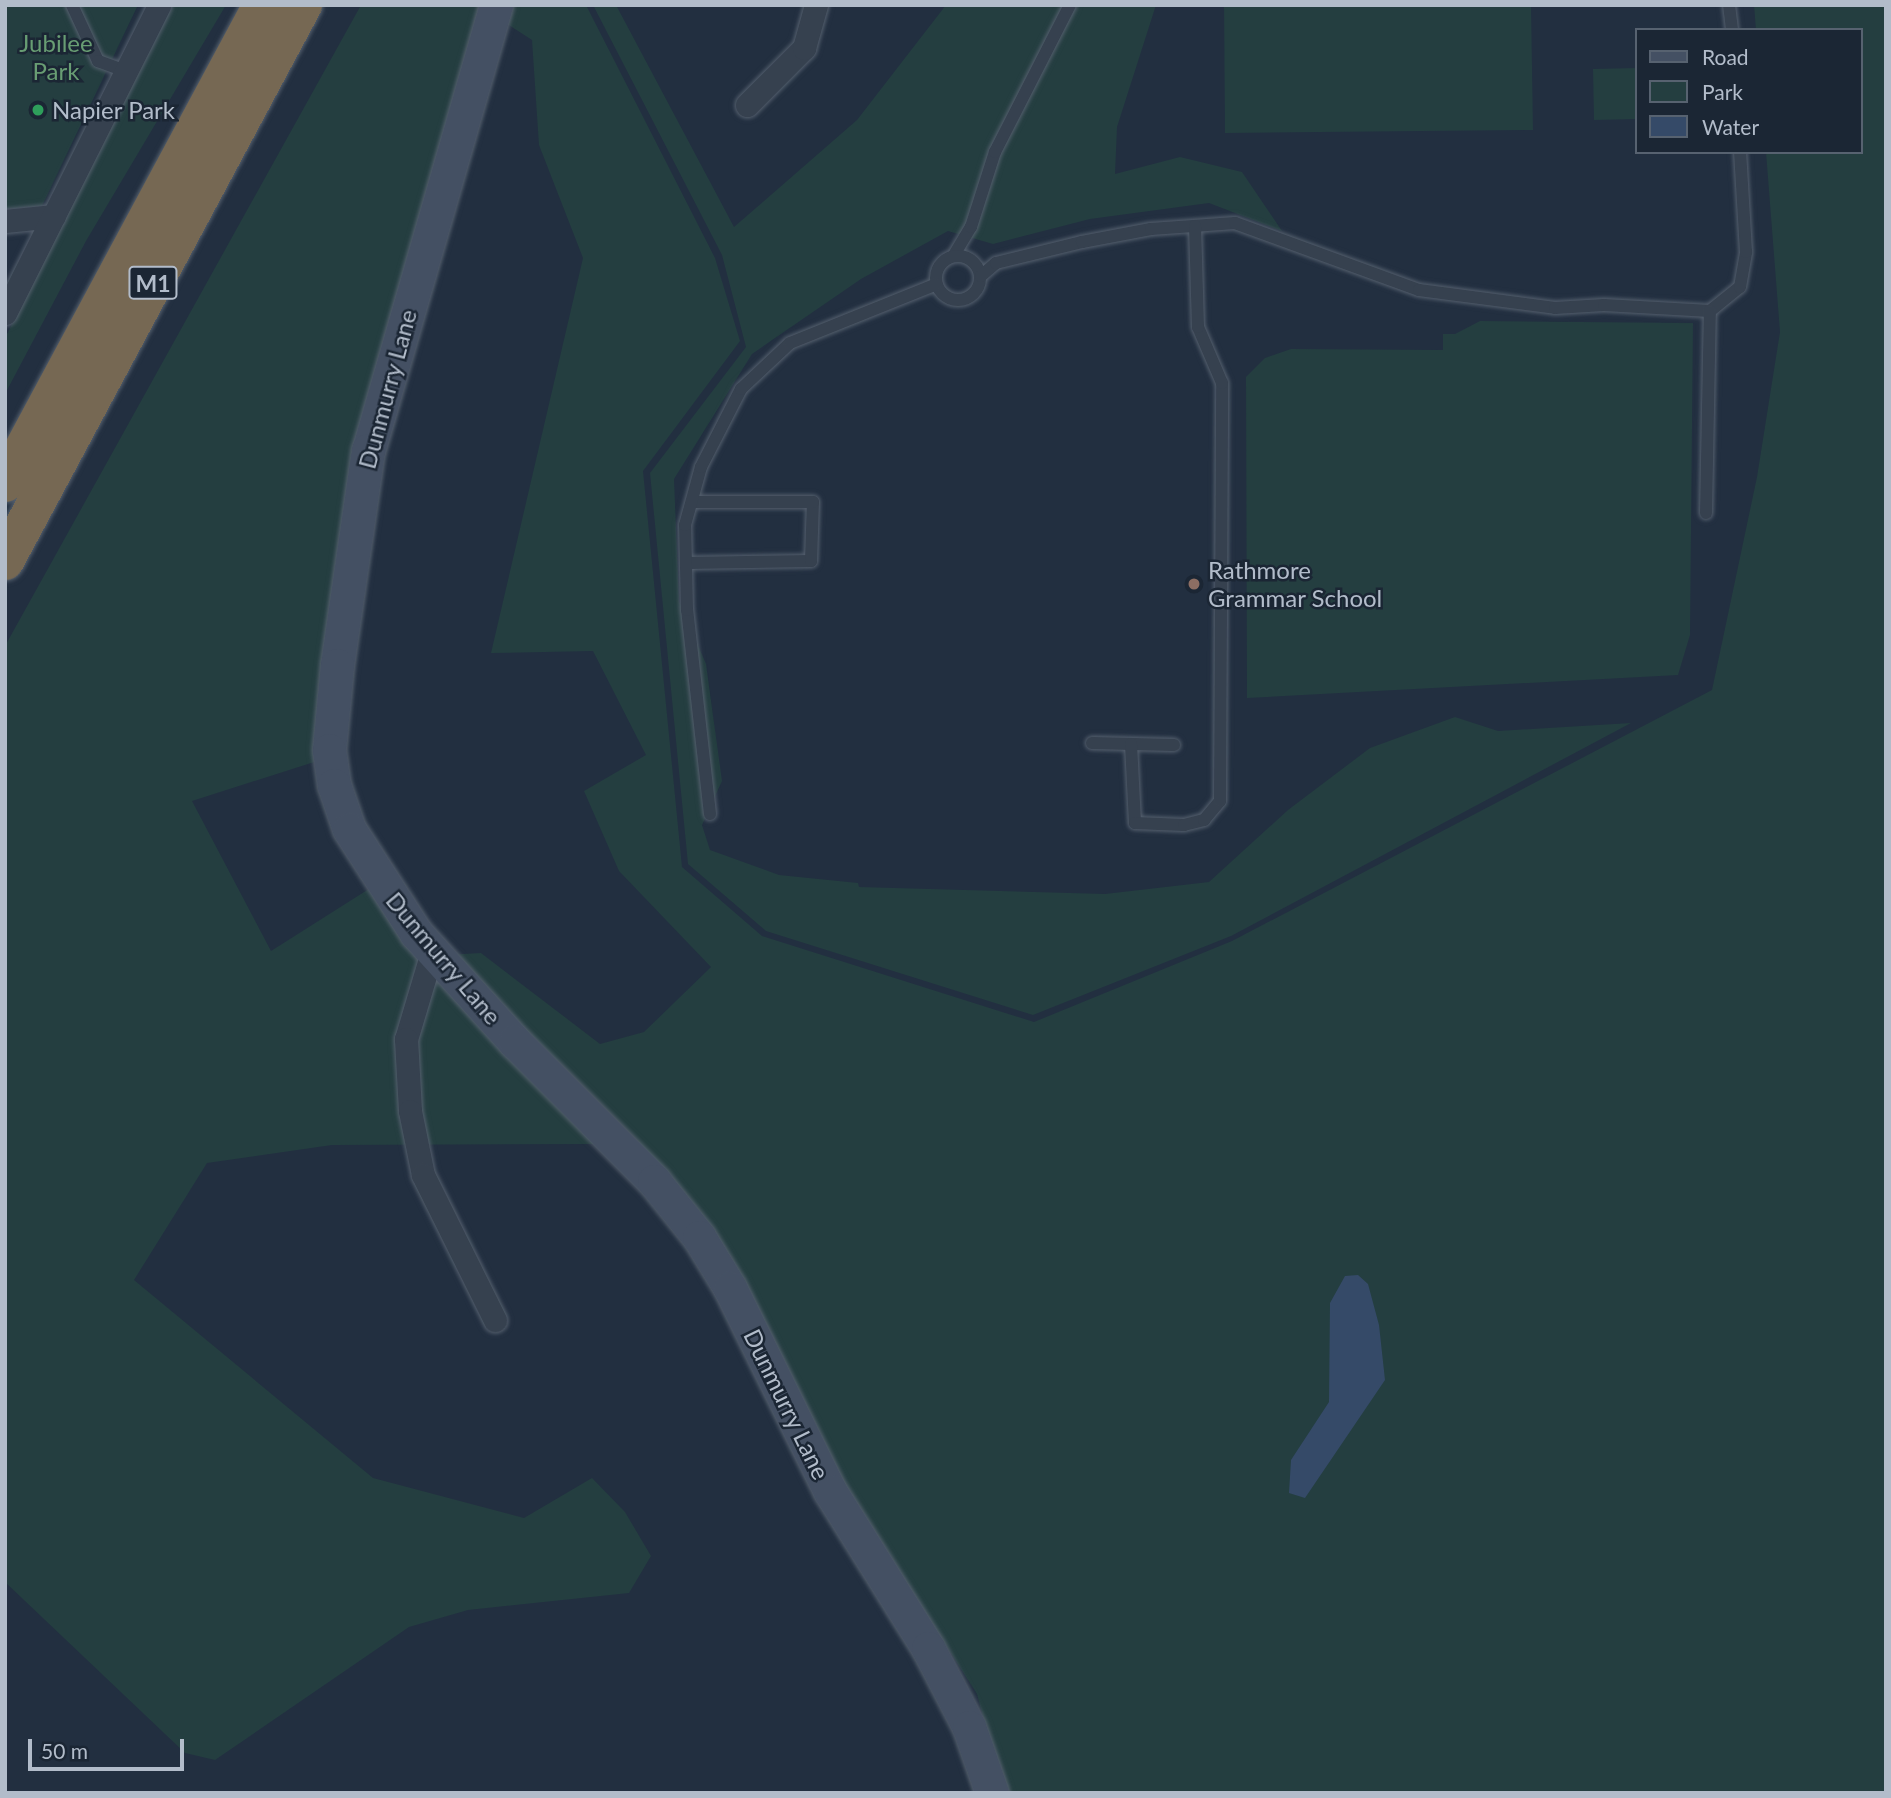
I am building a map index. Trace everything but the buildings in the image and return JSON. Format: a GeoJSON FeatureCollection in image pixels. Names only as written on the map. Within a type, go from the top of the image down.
{"type":"FeatureCollection","features":[{"type":"Feature","properties":{"kind":"highway","name":"M1"},"geometry":{"type":"LineString","coordinates":[[5,483],[262,5]]}},
{"type":"Feature","properties":{"kind":"highway","name":"M1"},"geometry":{"type":"LineString","coordinates":[[5,561],[303,5]]}},
{"type":"Feature","properties":{"kind":"street"},"geometry":{"type":"LineString","coordinates":[[5,313],[159,5]]}},
{"type":"Feature","properties":{"kind":"street","name":"Dunmurry Lane"},"geometry":{"type":"LineString","coordinates":[[496,5],[368,450],[329,750],[334,785],[349,829],[386,890],[432,952],[654,1181],[699,1237],[730,1289],[830,1491],[928,1648],[969,1727],[992,1793]]}},
{"type":"Feature","properties":{"kind":"street"},"geometry":{"type":"LineString","coordinates":[[747,105],[804,48],[816,5]]}},
{"type":"Feature","properties":{"kind":"street"},"geometry":{"type":"LineString","coordinates":[[5,221],[54,216]]}},
{"type":"Feature","properties":{"kind":"street"},"geometry":{"type":"LineString","coordinates":[[432,952],[406,1039],[410,1111],[423,1175],[495,1320]]}},
{"type":"Feature","properties":{"kind":"lane"},"geometry":{"type":"LineString","coordinates":[[72,5],[98,61],[126,71]]}},
{"type":"Feature","properties":{"kind":"lane"},"geometry":{"type":"LineString","coordinates":[[1070,5],[995,152],[971,227],[954,256],[937,269],[937,284],[945,296],[958,300],[977,290],[981,276],[996,262],[1082,242],[1235,223],[1419,290],[1555,308],[1604,305],[1710,311],[1740,287],[1746,252],[1740,154]]}},
{"type":"Feature","properties":{"kind":"lane"},"geometry":{"type":"LineString","coordinates":[[1729,5],[1731,28]]}},
{"type":"Feature","properties":{"kind":"lane"},"geometry":{"type":"LineString","coordinates":[[1131,744],[1129,823],[1184,825],[1204,820],[1220,801],[1222,383],[1198,327],[1195,226]]}},
{"type":"Feature","properties":{"kind":"lane"},"geometry":{"type":"LineString","coordinates":[[954,256],[975,262],[981,276]]}},
{"type":"Feature","properties":{"kind":"lane"},"geometry":{"type":"LineString","coordinates":[[710,814],[687,610],[685,525],[701,467],[741,389],[790,343],[937,284]]}},
{"type":"Feature","properties":{"kind":"lane"},"geometry":{"type":"LineString","coordinates":[[1706,513],[1710,311]]}},
{"type":"Feature","properties":{"kind":"lane"},"geometry":{"type":"LineString","coordinates":[[687,562],[811,561],[813,502],[692,502]]}},
{"type":"Feature","properties":{"kind":"lane"},"geometry":{"type":"LineString","coordinates":[[1092,743],[1174,745]]}},
{"type":"Feature","properties":{"kind":"green space","name":"Napier Park"},"geometry":{"type":"Polygon","coordinates":[[[5,5],[138,5],[42,206],[5,209],[5,5]]]}},
{"type":"Feature","properties":{"kind":"green space"},"geometry":{"type":"Polygon","coordinates":[[[173,5],[226,5],[86,241],[5,394],[5,338],[173,5]]]}},
{"type":"Feature","properties":{"kind":"green space"},"geometry":{"type":"Polygon","coordinates":[[[361,5],[586,5],[715,258],[740,341],[643,471],[682,867],[762,936],[1034,1022],[1232,941],[1712,690],[1757,477],[1780,332],[1766,154],[1863,154],[1863,28],[1756,28],[1754,5],[1886,5],[1886,1793],[1003,1793],[977,1694],[839,1478],[739,1286],[596,1144],[332,1145],[207,1163],[134,1280],[373,1478],[524,1518],[592,1478],[625,1512],[651,1556],[629,1593],[468,1610],[409,1627],[215,1760],[185,1753],[5,1582],[5,646],[361,5]],[[495,16],[368,450],[330,757],[192,801],[271,951],[372,887],[427,956],[481,953],[600,1044],[644,1032],[711,967],[619,871],[584,791],[646,755],[593,651],[491,653],[583,258],[539,145],[532,40],[495,16]]]}},
{"type":"Feature","properties":{"kind":"green space"},"geometry":{"type":"Polygon","coordinates":[[[593,5],[616,5],[734,227],[857,120],[946,5],[1156,5],[1117,127],[1115,174],[1180,157],[1242,172],[1282,231],[1209,203],[1090,219],[993,244],[948,231],[861,279],[752,354],[674,479],[679,601],[706,664],[722,781],[702,825],[710,850],[779,875],[858,883],[859,887],[1105,894],[1209,882],[1288,810],[1370,748],[1455,717],[1498,731],[1631,723],[1231,936],[1033,1015],[766,931],[688,864],[650,473],[746,347],[722,255],[593,5]]]}},
{"type":"Feature","properties":{"kind":"green space"},"geometry":{"type":"Polygon","coordinates":[[[1224,5],[1531,5],[1533,130],[1225,133],[1224,5]]]}},
{"type":"Feature","properties":{"kind":"green space"},"geometry":{"type":"Polygon","coordinates":[[[1636,68],[1636,119],[1594,120],[1593,69],[1636,68]]]}},
{"type":"Feature","properties":{"kind":"green space"},"geometry":{"type":"Polygon","coordinates":[[[1480,321],[1693,323],[1690,635],[1678,675],[1247,698],[1246,377],[1265,358],[1291,349],[1443,350],[1443,334],[1455,334],[1480,321]]]}},
{"type":"Feature","properties":{"kind":"water"},"geometry":{"type":"Polygon","coordinates":[[[1358,1275],[1368,1284],[1379,1325],[1385,1380],[1305,1498],[1289,1493],[1291,1460],[1329,1402],[1330,1303],[1345,1276],[1358,1275]]]}},
{"type":"Feature","properties":{"kind":"place","name":"Napier Park"},"geometry":{"type":"Point","coordinates":[38,110]}},
{"type":"Feature","properties":{"kind":"place","name":"Rathmore Grammar School"},"geometry":{"type":"Point","coordinates":[1194,584]}},
{"type":"Feature","properties":{"kind":"park label","name":"Jubilee Park"},"geometry":{"type":"Point","coordinates":[56,57]}}]}
